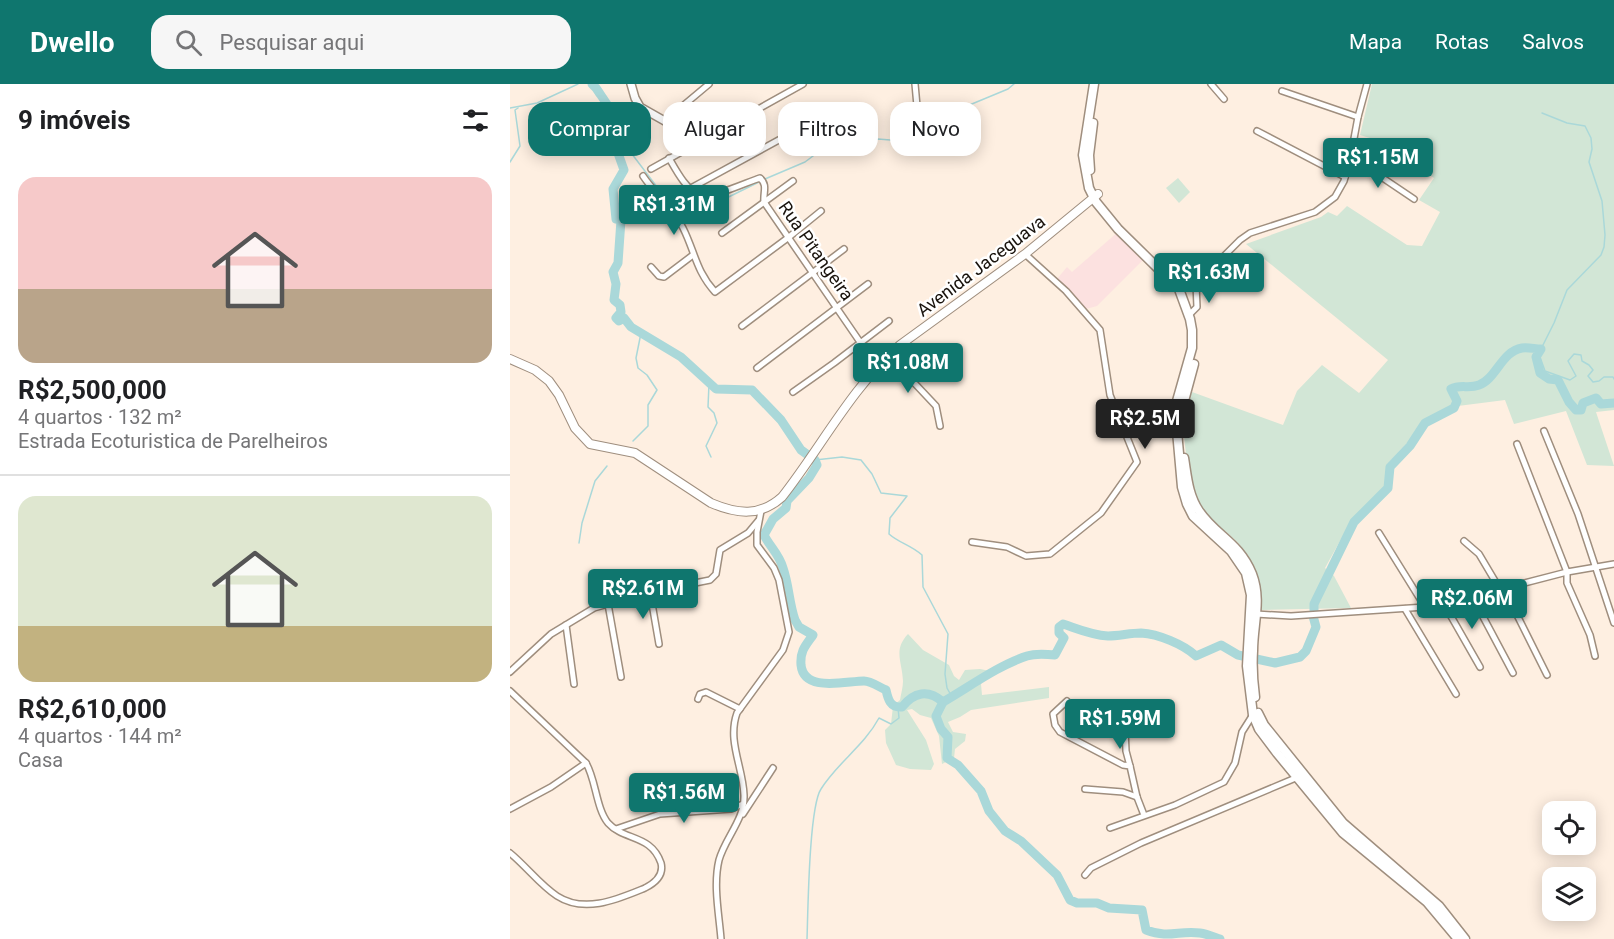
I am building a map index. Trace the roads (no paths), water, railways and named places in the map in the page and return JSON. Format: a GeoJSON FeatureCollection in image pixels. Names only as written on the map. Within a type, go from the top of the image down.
{"type":"FeatureCollection","features":[{"type":"Feature","properties":{"kind":"main road"},"geometry":{"type":"LineString","coordinates":[[1094,84],[1083,154],[1087,178],[1096,195],[1113,217],[1168,269],[1181,288],[1197,326],[1197,347],[1183,402],[1181,420],[1187,479],[1199,511],[1237,547],[1246,559],[1258,594],[1257,614]]}},
{"type":"Feature","properties":{"kind":"main road"},"geometry":{"type":"LineString","coordinates":[[1096,195],[1089,155],[1099,84]]}},
{"type":"Feature","properties":{"kind":"main road","name":"Avenida Jaceguava"},"geometry":{"type":"LineString","coordinates":[[761,511],[782,497],[853,396],[888,355],[1026,254],[1096,195]]}},
{"type":"Feature","properties":{"kind":"main road"},"geometry":{"type":"LineString","coordinates":[[1191,314],[1192,348],[1178,401],[1176,420],[1182,487],[1193,516],[1220,540],[1246,573],[1254,611],[1257,614]]}},
{"type":"Feature","properties":{"kind":"main road"},"geometry":{"type":"LineString","coordinates":[[510,359],[535,370],[549,381],[559,395],[575,428],[590,444],[634,453],[711,503],[721,507],[746,512],[761,511]]}},
{"type":"Feature","properties":{"kind":"main road"},"geometry":{"type":"LineString","coordinates":[[1251,595],[1249,647],[1255,712],[1299,775],[1355,835],[1439,906],[1459,939]]}},
{"type":"Feature","properties":{"kind":"main road"},"geometry":{"type":"LineString","coordinates":[[1249,647],[1252,617],[1257,614]]}},
{"type":"Feature","properties":{"kind":"street"},"geometry":{"type":"LineString","coordinates":[[640,84],[632,87],[637,103],[663,118]]}},
{"type":"Feature","properties":{"kind":"street"},"geometry":{"type":"LineString","coordinates":[[688,102],[709,84]]}},
{"type":"Feature","properties":{"kind":"street"},"geometry":{"type":"LineString","coordinates":[[766,104],[802,84]]}},
{"type":"Feature","properties":{"kind":"street"},"geometry":{"type":"LineString","coordinates":[[915,84],[917,102]]}},
{"type":"Feature","properties":{"kind":"street"},"geometry":{"type":"LineString","coordinates":[[1211,84],[1224,99]]}},
{"type":"Feature","properties":{"kind":"street"},"geometry":{"type":"LineString","coordinates":[[1181,288],[1196,284],[1245,237],[1258,230],[1315,212],[1330,202],[1340,190],[1345,177],[1367,84]]}},
{"type":"Feature","properties":{"kind":"street"},"geometry":{"type":"LineString","coordinates":[[1282,90],[1358,117]]}},
{"type":"Feature","properties":{"kind":"street"},"geometry":{"type":"LineString","coordinates":[[1257,131],[1345,177]]}},
{"type":"Feature","properties":{"kind":"street"},"geometry":{"type":"LineString","coordinates":[[669,159],[691,188],[778,140]]}},
{"type":"Feature","properties":{"kind":"street"},"geometry":{"type":"LineString","coordinates":[[651,169],[674,156]]}},
{"type":"Feature","properties":{"kind":"street"},"geometry":{"type":"LineString","coordinates":[[1350,160],[1365,166],[1414,200]]}},
{"type":"Feature","properties":{"kind":"street"},"geometry":{"type":"LineString","coordinates":[[643,176],[685,230],[700,272],[713,291],[717,292],[821,211]]}},
{"type":"Feature","properties":{"kind":"street","name":"Rua Pitangeira"},"geometry":{"type":"LineString","coordinates":[[691,188],[700,195],[712,195],[762,179],[766,185],[764,202],[860,342]]}},
{"type":"Feature","properties":{"kind":"street"},"geometry":{"type":"LineString","coordinates":[[722,233],[793,181]]}},
{"type":"Feature","properties":{"kind":"street"},"geometry":{"type":"LineString","coordinates":[[742,326],[844,249]]}},
{"type":"Feature","properties":{"kind":"street"},"geometry":{"type":"LineString","coordinates":[[972,542],[1007,547],[1026,556],[1050,554],[1101,513],[1137,462],[1110,395],[1100,330],[1066,291],[1026,254]]}},
{"type":"Feature","properties":{"kind":"street"},"geometry":{"type":"LineString","coordinates":[[651,267],[659,276],[664,277],[693,255]]}},
{"type":"Feature","properties":{"kind":"street"},"geometry":{"type":"LineString","coordinates":[[757,368],[868,284]]}},
{"type":"Feature","properties":{"kind":"street"},"geometry":{"type":"LineString","coordinates":[[1191,314],[1196,310],[1198,303],[1196,284]]}},
{"type":"Feature","properties":{"kind":"street"},"geometry":{"type":"LineString","coordinates":[[793,392],[889,321]]}},
{"type":"Feature","properties":{"kind":"street"},"geometry":{"type":"LineString","coordinates":[[888,355],[936,406],[940,426]]}},
{"type":"Feature","properties":{"kind":"street"},"geometry":{"type":"LineString","coordinates":[[1544,431],[1578,514],[1614,623]]}},
{"type":"Feature","properties":{"kind":"street"},"geometry":{"type":"LineString","coordinates":[[1517,444],[1567,572],[1567,583],[1590,635],[1595,656]]}},
{"type":"Feature","properties":{"kind":"street"},"geometry":{"type":"LineString","coordinates":[[740,817],[744,794],[737,760],[734,721],[740,709],[783,650],[789,632],[779,580],[774,568],[757,544],[761,511]]}},
{"type":"Feature","properties":{"kind":"street"},"geometry":{"type":"LineString","coordinates":[[510,672],[540,643],[594,608],[650,592],[710,580],[716,574],[720,550],[747,533],[759,520]]}},
{"type":"Feature","properties":{"kind":"street"},"geometry":{"type":"LineString","coordinates":[[1379,533],[1425,607]]}},
{"type":"Feature","properties":{"kind":"street"},"geometry":{"type":"LineString","coordinates":[[1464,541],[1479,554],[1499,589],[1511,603],[1547,675]]}},
{"type":"Feature","properties":{"kind":"street"},"geometry":{"type":"LineString","coordinates":[[1257,614],[1291,616],[1425,607],[1567,572],[1613,565]]}},
{"type":"Feature","properties":{"kind":"street"},"geometry":{"type":"LineString","coordinates":[[650,592],[659,644]]}},
{"type":"Feature","properties":{"kind":"street"},"geometry":{"type":"LineString","coordinates":[[1472,596],[1513,673]]}},
{"type":"Feature","properties":{"kind":"street"},"geometry":{"type":"LineString","coordinates":[[608,604],[621,677]]}},
{"type":"Feature","properties":{"kind":"street"},"geometry":{"type":"LineString","coordinates":[[1444,604],[1480,667]]}},
{"type":"Feature","properties":{"kind":"street"},"geometry":{"type":"LineString","coordinates":[[1405,609],[1456,694]]}},
{"type":"Feature","properties":{"kind":"street"},"geometry":{"type":"LineString","coordinates":[[566,625],[574,684]]}},
{"type":"Feature","properties":{"kind":"street"},"geometry":{"type":"LineString","coordinates":[[510,691],[586,763],[607,822],[616,829],[649,845],[662,866],[657,880],[649,886],[619,899],[586,906],[558,896],[510,853]]}},
{"type":"Feature","properties":{"kind":"street"},"geometry":{"type":"LineString","coordinates":[[698,699],[700,694],[706,692],[740,709]]}},
{"type":"Feature","properties":{"kind":"street"},"geometry":{"type":"LineString","coordinates":[[1067,701],[1053,714],[1053,722],[1057,729],[1107,757],[1130,766]]}},
{"type":"Feature","properties":{"kind":"street"},"geometry":{"type":"LineString","coordinates":[[1110,828],[1175,805],[1224,782],[1233,768],[1242,732],[1255,712]]}},
{"type":"Feature","properties":{"kind":"street"},"geometry":{"type":"LineString","coordinates":[[1125,729],[1126,751],[1137,797],[1144,815]]}},
{"type":"Feature","properties":{"kind":"street"},"geometry":{"type":"LineString","coordinates":[[510,809],[557,783],[586,763]]}},
{"type":"Feature","properties":{"kind":"street"},"geometry":{"type":"LineString","coordinates":[[721,939],[717,904],[718,865],[740,817],[773,768]]}},
{"type":"Feature","properties":{"kind":"street"},"geometry":{"type":"LineString","coordinates":[[1085,875],[1091,868],[1141,843],[1299,775]]}},
{"type":"Feature","properties":{"kind":"street"},"geometry":{"type":"LineString","coordinates":[[1085,789],[1123,792],[1137,797]]}},
{"type":"Feature","properties":{"kind":"street"},"geometry":{"type":"LineString","coordinates":[[616,829],[660,814],[731,809],[743,804]]}},
{"type":"Feature","properties":{"kind":"waterway"},"geometry":{"type":"LineString","coordinates":[[510,108],[537,103],[578,84]]}},
{"type":"Feature","properties":{"kind":"waterway"},"geometry":{"type":"LineString","coordinates":[[592,84],[615,120],[616,133],[613,139],[624,170],[613,189],[616,219],[621,220],[618,263],[613,272],[616,284],[614,300],[620,305],[621,312],[616,318],[619,321],[624,318],[631,327],[681,357],[716,389],[752,390],[781,420],[801,450],[815,460],[817,465],[809,478],[787,501],[786,508],[773,519],[764,535],[781,563],[795,620],[799,627],[813,635],[801,656],[804,674],[810,679],[827,684],[869,682],[886,690],[890,702],[898,707],[902,707],[916,695],[927,694],[937,698],[943,702],[936,716],[941,729],[948,737],[947,758],[958,765],[981,791],[989,811],[1005,831],[1021,841],[1057,875],[1070,900],[1077,903],[1097,903],[1109,908],[1142,910],[1146,930],[1154,933],[1200,933],[1220,939]]}},
{"type":"Feature","properties":{"kind":"waterway"},"geometry":{"type":"LineString","coordinates":[[765,179],[805,162],[817,153],[878,139],[915,142],[933,136],[967,106],[1008,89],[1014,84]]}},
{"type":"Feature","properties":{"kind":"waterway"},"geometry":{"type":"LineString","coordinates":[[510,162],[520,146],[515,110],[518,108]]}},
{"type":"Feature","properties":{"kind":"waterway"},"geometry":{"type":"LineString","coordinates":[[1542,113],[1567,123],[1585,126],[1591,138],[1592,149],[1589,162],[1602,201],[1605,235],[1601,255],[1567,290],[1541,349],[1540,357],[1545,371],[1570,380],[1576,376],[1568,361],[1574,354],[1581,355],[1582,361],[1593,370],[1588,376],[1593,382],[1604,377],[1614,379]]}},
{"type":"Feature","properties":{"kind":"waterway"},"geometry":{"type":"LineString","coordinates":[[633,156],[657,187],[675,198],[686,218],[761,181]]}},
{"type":"Feature","properties":{"kind":"waterway"},"geometry":{"type":"LineString","coordinates":[[633,441],[648,426],[648,405],[657,390],[647,375],[638,368],[636,358],[641,333]]}},
{"type":"Feature","properties":{"kind":"waterway"},"geometry":{"type":"LineString","coordinates":[[1314,610],[1314,604],[1354,522],[1388,488],[1390,467],[1410,446],[1425,423],[1454,408],[1457,401],[1451,389],[1472,387],[1485,382],[1504,359],[1515,350],[1541,349],[1536,357],[1540,373],[1549,379],[1558,380],[1569,402],[1576,410],[1581,410],[1583,403],[1596,398],[1601,404],[1614,403]]}},
{"type":"Feature","properties":{"kind":"waterway"},"geometry":{"type":"LineString","coordinates":[[709,384],[708,407],[714,413],[717,423],[706,446],[711,457]]}},
{"type":"Feature","properties":{"kind":"waterway"},"geometry":{"type":"LineString","coordinates":[[815,460],[842,457],[861,460],[872,474],[881,493],[907,496],[890,518],[889,534],[922,555],[923,587],[948,634],[945,674],[947,688],[952,697]]}},
{"type":"Feature","properties":{"kind":"waterway"},"geometry":{"type":"LineString","coordinates":[[579,543],[582,523],[595,481],[607,466]]}},
{"type":"Feature","properties":{"kind":"waterway"},"geometry":{"type":"LineString","coordinates":[[943,702],[1016,660],[1034,654],[1055,655],[1064,638],[1059,633],[1059,627],[1063,624],[1102,635],[1141,633],[1155,635],[1170,640],[1196,656],[1221,645],[1238,655],[1275,663],[1300,657],[1306,651],[1316,627],[1313,616]]}},
{"type":"Feature","properties":{"kind":"waterway"},"geometry":{"type":"LineString","coordinates":[[807,939],[812,837],[817,799],[828,779],[866,737],[879,718],[891,724],[899,718],[898,707]]}}]}
